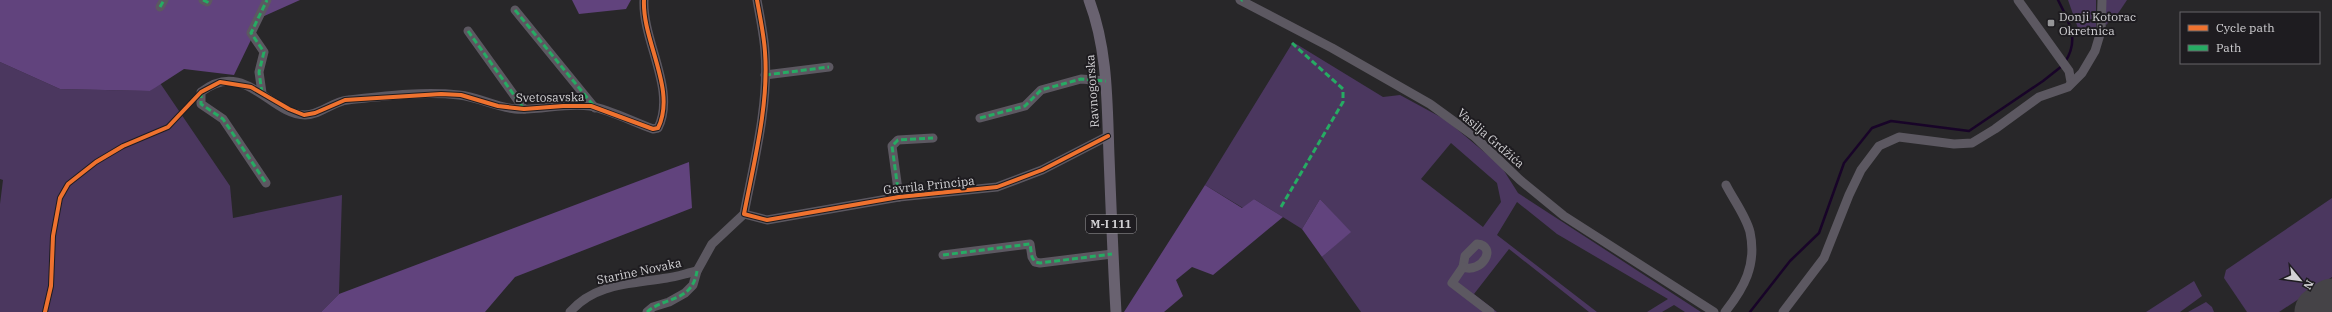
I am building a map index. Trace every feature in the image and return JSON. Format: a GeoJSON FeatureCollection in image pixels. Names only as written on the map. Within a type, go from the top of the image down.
{"type":"FeatureCollection","features":[{"type":"Feature","properties":{"kind":"main road","name":"Ravnogorska"},"geometry":{"type":"LineString","coordinates":[[1089,0],[1101,40],[1106,81],[1112,254],[1116,312]]}},
{"type":"Feature","properties":{"kind":"street"},"geometry":{"type":"LineString","coordinates":[[203,0],[207,2],[208,0]]}},
{"type":"Feature","properties":{"kind":"street"},"geometry":{"type":"LineString","coordinates":[[262,94],[259,72],[264,52],[251,33],[267,0]]}},
{"type":"Feature","properties":{"kind":"street","name":"Svetosavska"},"geometry":{"type":"LineString","coordinates":[[266,183],[223,119],[201,104],[201,92],[210,86],[220,82],[251,86],[289,109],[304,115],[315,113],[346,100],[441,94],[461,95],[498,106],[524,109],[563,106],[595,108],[653,129],[658,128],[661,122],[665,97],[648,35],[644,12],[644,0]]}},
{"type":"Feature","properties":{"kind":"street"},"geometry":{"type":"LineString","coordinates":[[744,214],[759,135],[765,75],[765,52],[758,0]]}},
{"type":"Feature","properties":{"kind":"street","name":"Vasilja Grdžića"},"geometry":{"type":"LineString","coordinates":[[1241,0],[1332,48],[1430,104],[1474,136],[1520,180],[1564,216],[1714,312]]}},
{"type":"Feature","properties":{"kind":"street"},"geometry":{"type":"LineString","coordinates":[[2018,0],[2069,71],[2071,82]]}},
{"type":"Feature","properties":{"kind":"street"},"geometry":{"type":"LineString","coordinates":[[1784,312],[1824,258],[1849,195],[1861,170],[1879,146],[1899,137],[1954,144],[1972,143],[1995,129],[2039,97],[2068,87],[2071,82],[2082,73],[2095,50],[2100,31],[2102,0]]}},
{"type":"Feature","properties":{"kind":"street","name":"Svetosavska"},"geometry":{"type":"LineString","coordinates":[[515,10],[595,108]]}},
{"type":"Feature","properties":{"kind":"street","name":"Svetosavska"},"geometry":{"type":"LineString","coordinates":[[468,31],[524,109]]}},
{"type":"Feature","properties":{"kind":"street"},"geometry":{"type":"LineString","coordinates":[[765,75],[829,67]]}},
{"type":"Feature","properties":{"kind":"street"},"geometry":{"type":"LineString","coordinates":[[980,118],[1025,106],[1031,102],[1035,94],[1047,88],[1081,79],[1106,81]]}},
{"type":"Feature","properties":{"kind":"street","name":"Gavrila Principa"},"geometry":{"type":"LineString","coordinates":[[744,214],[767,220],[899,197],[997,188],[1042,170],[1108,136]]}},
{"type":"Feature","properties":{"kind":"street","name":"Gavrila Principa"},"geometry":{"type":"LineString","coordinates":[[899,197],[892,146],[898,140],[933,138]]}},
{"type":"Feature","properties":{"kind":"street"},"geometry":{"type":"LineString","coordinates":[[1725,312],[1746,281],[1751,252],[1750,231],[1726,185]]}},
{"type":"Feature","properties":{"kind":"street","name":"Starine Novaka"},"geometry":{"type":"LineString","coordinates":[[647,312],[653,307],[669,302],[685,293],[693,285],[697,271],[712,244],[744,214]]}},
{"type":"Feature","properties":{"kind":"street"},"geometry":{"type":"LineString","coordinates":[[943,255],[1030,244],[1032,256],[1035,262],[1040,263],[1112,254]]}},
{"type":"Feature","properties":{"kind":"street"},"geometry":{"type":"LineString","coordinates":[[1463,267],[1452,283],[1490,312]]}},
{"type":"Feature","properties":{"kind":"street","name":"Starine Novaka"},"geometry":{"type":"LineString","coordinates":[[570,312],[578,302],[592,293],[631,282],[667,278],[697,271]]}},
{"type":"Feature","properties":{"kind":"shaded area"},"geometry":{"type":"Polygon","coordinates":[[[0,0],[300,0],[262,17],[234,75],[184,69],[150,91],[60,89],[0,62],[0,0]]]}},
{"type":"Feature","properties":{"kind":"shaded area"},"geometry":{"type":"Polygon","coordinates":[[[572,0],[631,0],[626,9],[579,14],[572,0]]]}},
{"type":"Feature","properties":{"kind":"shaded area"},"geometry":{"type":"Polygon","coordinates":[[[2068,0],[2096,0],[2096,36],[2079,31],[2068,0]]]}},
{"type":"Feature","properties":{"kind":"shaded area"},"geometry":{"type":"Polygon","coordinates":[[[2105,0],[2127,0],[2119,12],[2106,25],[2103,20],[2105,0]]]}},
{"type":"Feature","properties":{"kind":"shaded area"},"geometry":{"type":"Polygon","coordinates":[[[1293,42],[1383,97],[1400,95],[1446,120],[1501,166],[1518,193],[1701,312],[1685,312],[1674,305],[1662,312],[1647,312],[1668,299],[1557,234],[1517,202],[1497,235],[1597,312],[1589,312],[1509,249],[1474,294],[1497,312],[1361,312],[1322,257],[1350,232],[1320,199],[1302,229],[1254,199],[1243,208],[1205,185],[1293,42]],[[1451,143],[1421,179],[1483,227],[1501,202],[1497,183],[1451,143]]]}},
{"type":"Feature","properties":{"kind":"shaded area"},"geometry":{"type":"Polygon","coordinates":[[[0,62],[60,89],[150,91],[160,83],[230,186],[233,218],[342,195],[339,294],[321,312],[0,312],[0,204],[3,180],[0,179],[0,62]]]}},
{"type":"Feature","properties":{"kind":"shaded area"},"geometry":{"type":"Polygon","coordinates":[[[689,162],[692,208],[515,277],[485,312],[321,312],[339,294],[689,162]]]}},
{"type":"Feature","properties":{"kind":"shaded area"},"geometry":{"type":"Polygon","coordinates":[[[1205,185],[1242,208],[1254,199],[1283,217],[1213,275],[1192,267],[1176,280],[1183,296],[1164,312],[1124,312],[1205,185]]]}},
{"type":"Feature","properties":{"kind":"shaded area"},"geometry":{"type":"Polygon","coordinates":[[[2332,198],[2332,277],[2279,312],[2247,312],[2224,278],[2226,270],[2332,198]]]}},
{"type":"Feature","properties":{"kind":"shaded area"},"geometry":{"type":"Polygon","coordinates":[[[1320,199],[1351,232],[1322,257],[1302,229],[1320,199]]]}},
{"type":"Feature","properties":{"kind":"shaded area"},"geometry":{"type":"Polygon","coordinates":[[[2194,281],[2202,296],[2180,312],[2146,312],[2194,281]]]}},
{"type":"Feature","properties":{"kind":"shaded area"},"geometry":{"type":"Polygon","coordinates":[[[2206,302],[2212,307],[2214,312],[2188,312],[2206,302]]]}},
{"type":"Feature","properties":{"kind":"waterway"},"geometry":{"type":"LineString","coordinates":[[2058,0],[2069,23],[2072,38],[2072,46],[2065,62]]}},
{"type":"Feature","properties":{"kind":"waterway"},"geometry":{"type":"LineString","coordinates":[[1750,312],[1790,261],[1819,233],[1844,163],[1872,128],[1891,121],[1969,131],[2043,81],[2062,66]]}},
{"type":"Feature","properties":{"kind":"runway"},"geometry":{"type":"LineString","coordinates":[[2320,312],[2332,304]]}},
{"type":"Feature","properties":{"kind":"marked path"},"geometry":{"type":"LineString","coordinates":[[160,7],[164,0]]}},
{"type":"Feature","properties":{"kind":"marked path"},"geometry":{"type":"LineString","coordinates":[[203,0],[207,2],[208,0]]}},
{"type":"Feature","properties":{"kind":"marked path"},"geometry":{"type":"LineString","coordinates":[[262,93],[259,72],[264,52],[251,33],[267,0]]}},
{"type":"Feature","properties":{"kind":"marked path"},"geometry":{"type":"LineString","coordinates":[[515,10],[594,106]]}},
{"type":"Feature","properties":{"kind":"marked path"},"geometry":{"type":"LineString","coordinates":[[468,31],[524,109]]}},
{"type":"Feature","properties":{"kind":"marked path"},"geometry":{"type":"LineString","coordinates":[[1281,207],[1343,102],[1343,89],[1292,43]]}},
{"type":"Feature","properties":{"kind":"marked path"},"geometry":{"type":"LineString","coordinates":[[765,75],[829,67]]}},
{"type":"Feature","properties":{"kind":"marked path"},"geometry":{"type":"LineString","coordinates":[[980,118],[1025,106],[1041,90],[1081,79],[1106,81]]}},
{"type":"Feature","properties":{"kind":"marked path"},"geometry":{"type":"LineString","coordinates":[[201,92],[201,104],[223,119],[266,183]]}},
{"type":"Feature","properties":{"kind":"marked path"},"geometry":{"type":"LineString","coordinates":[[899,197],[892,146],[898,140],[933,138]]}},
{"type":"Feature","properties":{"kind":"marked path"},"geometry":{"type":"LineString","coordinates":[[943,255],[1030,244],[1032,257],[1035,262],[1040,263],[1112,254]]}},
{"type":"Feature","properties":{"kind":"marked path"},"geometry":{"type":"LineString","coordinates":[[647,312],[662,303],[684,294],[690,289],[697,271]]}},
{"type":"Feature","properties":{"kind":"cycle path"},"geometry":{"type":"LineString","coordinates":[[45,312],[51,286],[53,236],[60,198],[68,184],[96,162],[123,146],[168,127],[201,92],[220,82],[251,87],[289,109],[304,115],[315,113],[345,100],[441,94],[461,95],[498,106],[524,109],[563,106],[591,106],[653,129],[658,128],[663,113],[664,98],[648,32],[644,0]]}},
{"type":"Feature","properties":{"kind":"cycle path"},"geometry":{"type":"LineString","coordinates":[[757,0],[764,46],[766,72],[765,92],[760,133],[744,214],[767,220],[899,197],[997,187],[1042,170],[1108,136]]}},
{"type":"Feature","properties":{"kind":"place","name":"Donji Kotorac Okretnica"},"geometry":{"type":"Point","coordinates":[2051,23]}}]}
